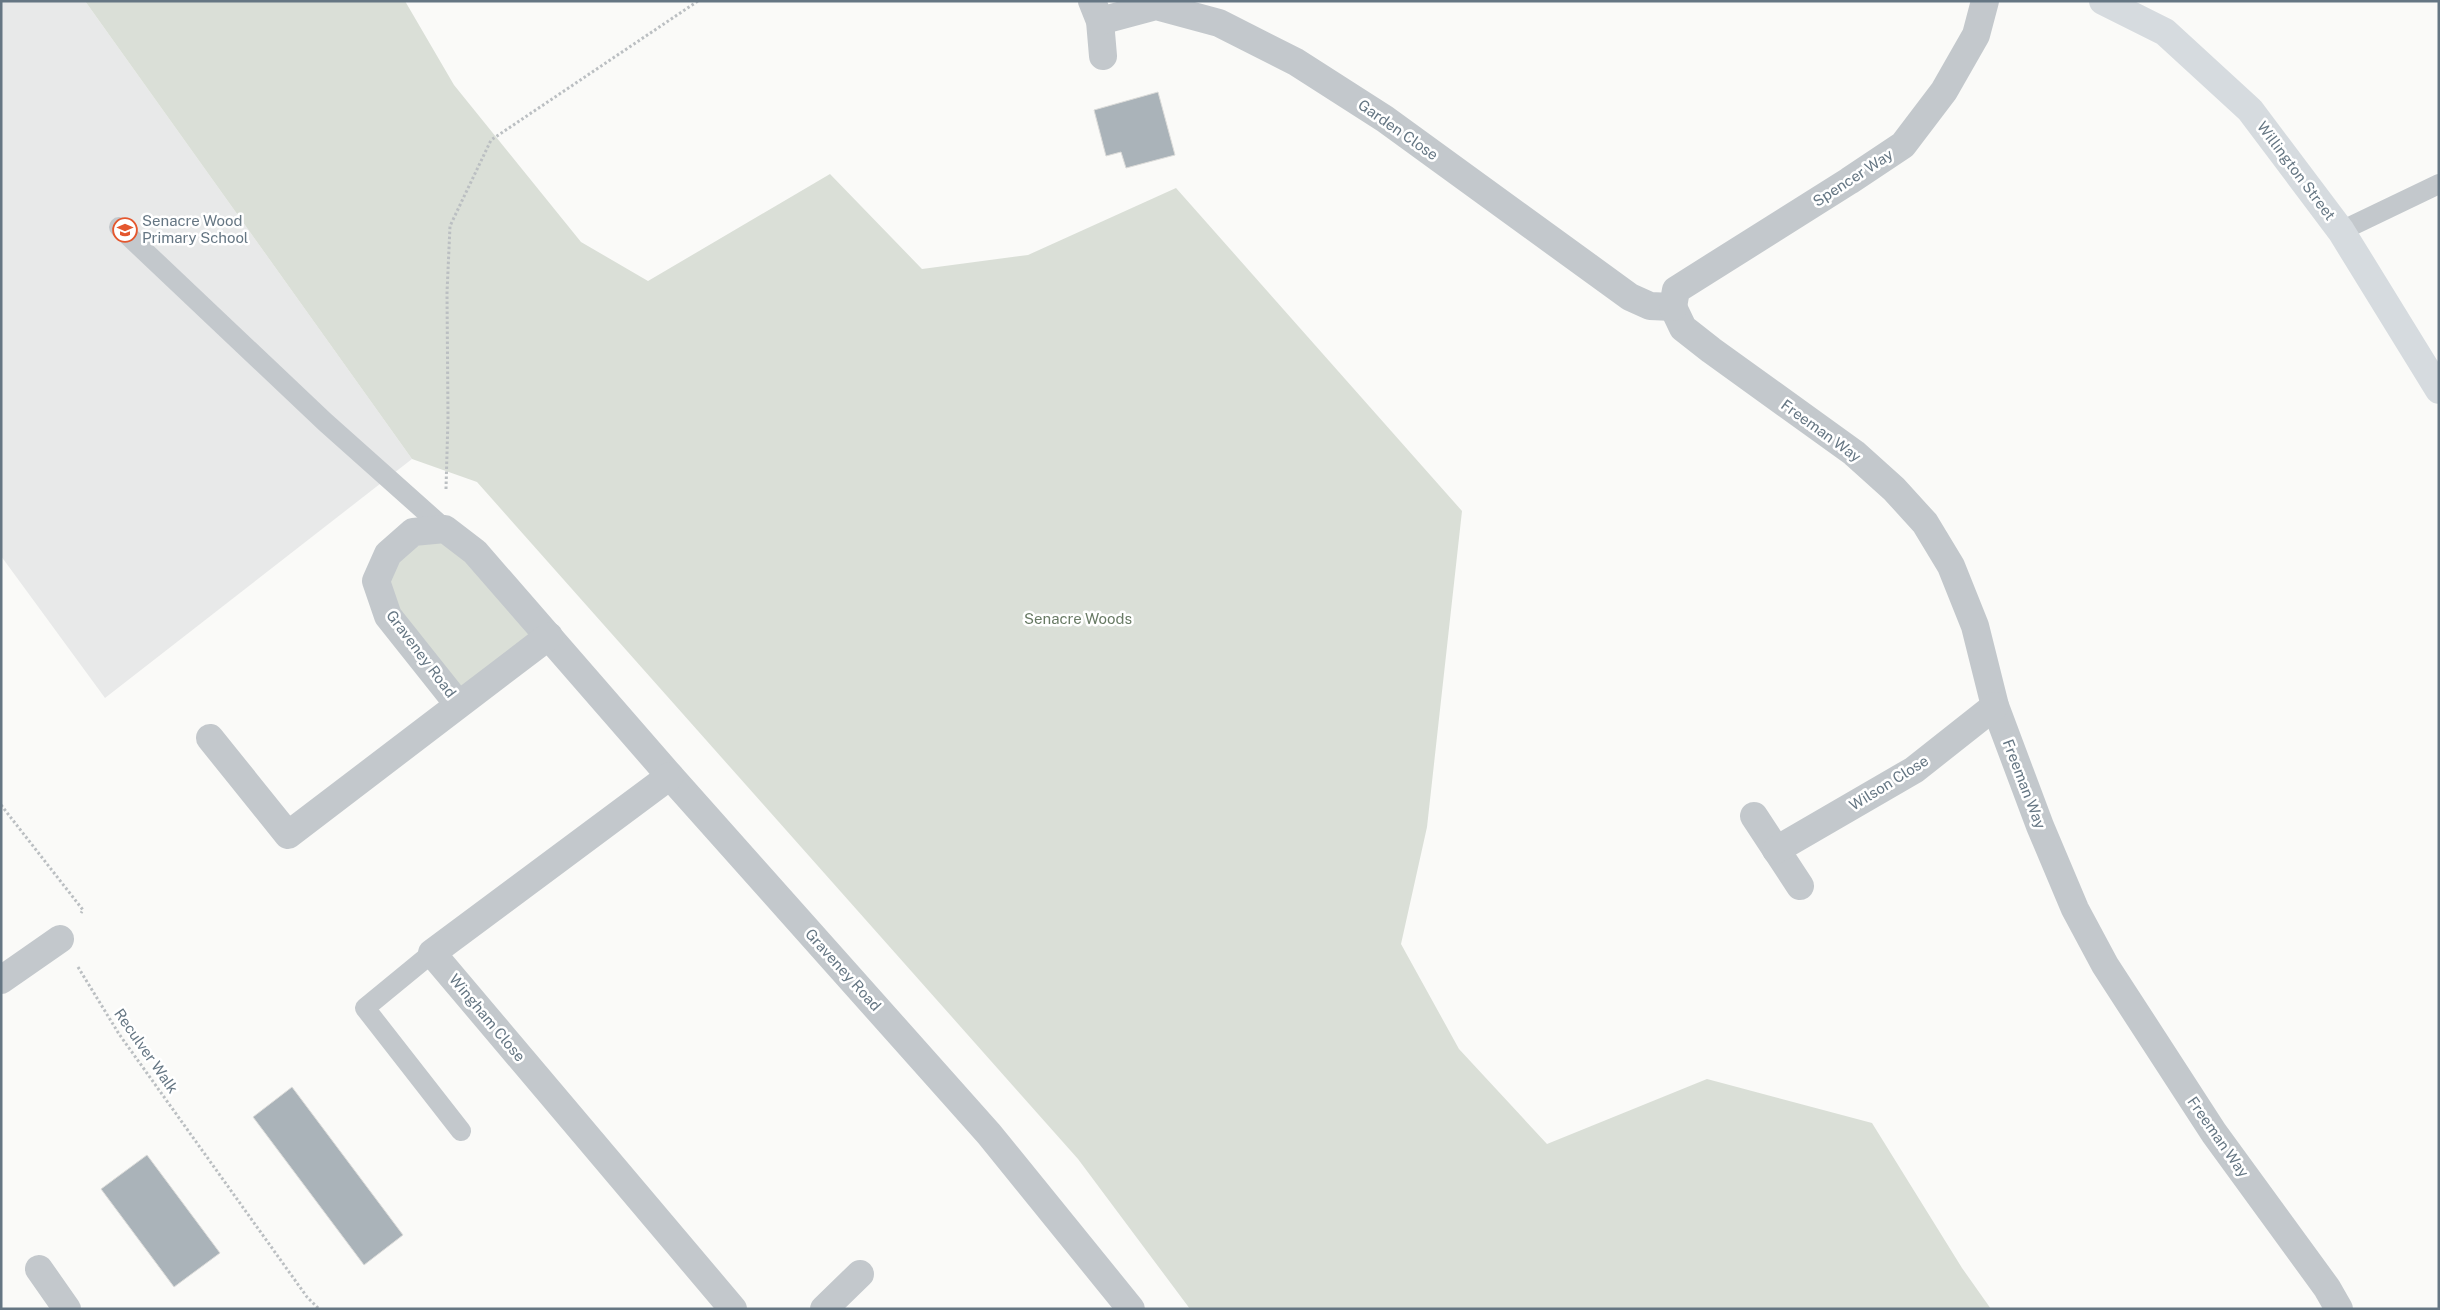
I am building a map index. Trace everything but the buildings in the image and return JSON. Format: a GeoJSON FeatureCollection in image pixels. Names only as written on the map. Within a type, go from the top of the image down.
{"type":"FeatureCollection","features":[{"type":"Feature","properties":{"kind":"street","name":"Spencer Way"},"geometry":{"type":"LineString","coordinates":[[1673,308],[1676,290],[1850,181],[1902,145],[1948,83],[1976,35],[1985,1]]}},
{"type":"Feature","properties":{"kind":"street","name":"Willington Street"},"geometry":{"type":"LineString","coordinates":[[2103,1],[2165,32],[2250,110],[2342,231],[2439,390]]}},
{"type":"Feature","properties":{"kind":"street","name":"Garden Close"},"geometry":{"type":"LineString","coordinates":[[1103,56],[1096,11],[1156,6],[1219,23],[1287,57],[1385,119],[1630,297],[1650,306],[1673,308]]}},
{"type":"Feature","properties":{"kind":"street","name":"Freeman Way"},"geometry":{"type":"LineString","coordinates":[[1673,308],[1684,328],[1711,350],[1854,453],[1894,489],[1925,523],[1951,566],[1975,626],[1995,706],[2044,836],[2075,909],[2105,965],[2214,1133],[2327,1288],[2339,1309]]}},
{"type":"Feature","properties":{"kind":"street","name":"Graveney Road"},"geometry":{"type":"LineString","coordinates":[[458,704],[388,616],[376,581],[388,554],[412,532],[445,529],[475,552],[670,776],[989,1134],[1131,1309]]}},
{"type":"Feature","properties":{"kind":"street","name":"Graveney Road"},"geometry":{"type":"LineString","coordinates":[[210,738],[288,835],[549,636]]}},
{"type":"Feature","properties":{"kind":"street","name":"Wilson Close"},"geometry":{"type":"LineString","coordinates":[[1776,850],[1914,770],[1995,706]]}},
{"type":"Feature","properties":{"kind":"street"},"geometry":{"type":"LineString","coordinates":[[432,953],[670,776]]}},
{"type":"Feature","properties":{"kind":"street"},"geometry":{"type":"LineString","coordinates":[[1754,816],[1800,886]]}},
{"type":"Feature","properties":{"kind":"street"},"geometry":{"type":"LineString","coordinates":[[1,980],[60,939]]}},
{"type":"Feature","properties":{"kind":"street","name":"Wingham Close"},"geometry":{"type":"LineString","coordinates":[[432,953],[733,1309]]}},
{"type":"Feature","properties":{"kind":"street"},"geometry":{"type":"LineString","coordinates":[[39,1269],[67,1309]]}},
{"type":"Feature","properties":{"kind":"street"},"geometry":{"type":"LineString","coordinates":[[824,1309],[860,1274]]}},
{"type":"Feature","properties":{"kind":"lane"},"geometry":{"type":"LineString","coordinates":[[2342,231],[2439,184]]}},
{"type":"Feature","properties":{"kind":"lane"},"geometry":{"type":"LineString","coordinates":[[119,227],[324,422],[445,529]]}},
{"type":"Feature","properties":{"kind":"lane"},"geometry":{"type":"LineString","coordinates":[[432,953],[364,1008],[460,1131]]}},
{"type":"Feature","properties":{"kind":"path"},"geometry":{"type":"LineString","coordinates":[[445,529],[448,418],[447,293],[450,226],[454,217],[491,140],[698,1]]}},
{"type":"Feature","properties":{"kind":"path"},"geometry":{"type":"LineString","coordinates":[[1,805],[83,910],[60,939]]}},
{"type":"Feature","properties":{"kind":"path","name":"Reculver Walk"},"geometry":{"type":"LineString","coordinates":[[60,939],[119,1034],[307,1297],[319,1309]]}},
{"type":"Feature","properties":{"kind":"shaded area","name":"Senacre Wood Primary School"},"geometry":{"type":"Polygon","coordinates":[[[1,1],[85,1],[412,459],[105,698],[1,556],[1,1]]]}},
{"type":"Feature","properties":{"kind":"green space","name":"Senacre Woods"},"geometry":{"type":"Polygon","coordinates":[[[85,1],[405,1],[454,85],[581,242],[648,281],[830,174],[922,269],[1028,255],[1176,188],[1462,511],[1427,827],[1401,944],[1459,1049],[1547,1144],[1707,1079],[1872,1123],[1962,1268],[1991,1309],[1190,1309],[1078,1159],[477,482],[412,459],[85,1]]]}},
{"type":"Feature","properties":{"kind":"green space"},"geometry":{"type":"Polygon","coordinates":[[[445,529],[549,636],[458,704],[388,616],[388,554],[445,529]]]}},
{"type":"Feature","properties":{"kind":"place","name":"Senacre Wood Primary School"},"geometry":{"type":"Point","coordinates":[125,230]}}]}
